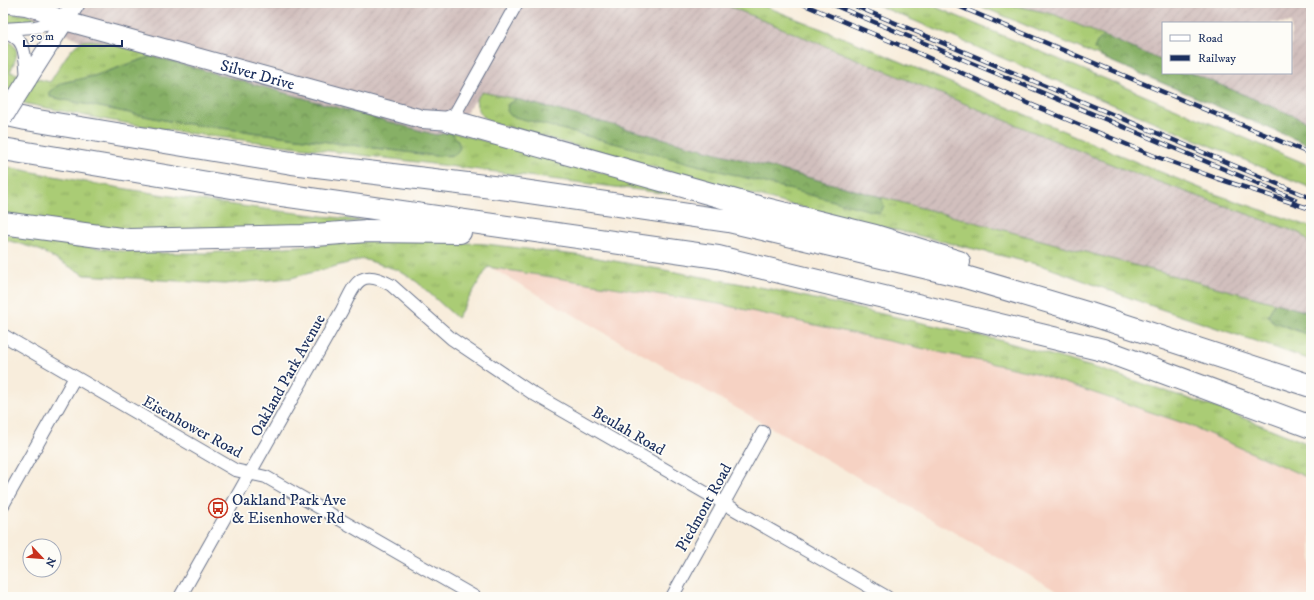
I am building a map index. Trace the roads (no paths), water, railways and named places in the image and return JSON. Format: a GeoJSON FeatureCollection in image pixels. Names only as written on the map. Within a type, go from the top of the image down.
{"type":"FeatureCollection","features":[{"type":"Feature","properties":{"kind":"highway"},"geometry":{"type":"LineString","coordinates":[[3,114],[34,121],[292,163],[509,189],[729,221],[962,276],[1090,314],[1311,386]]}},
{"type":"Feature","properties":{"kind":"highway"},"geometry":{"type":"LineString","coordinates":[[451,121],[754,206],[875,236],[1038,287],[1090,314]]}},
{"type":"Feature","properties":{"kind":"highway"},"geometry":{"type":"LineString","coordinates":[[3,149],[268,193],[718,257],[1103,350],[1311,427]]}},
{"type":"Feature","properties":{"kind":"highway"},"geometry":{"type":"LineString","coordinates":[[3,224],[128,240],[302,236],[367,231],[473,232],[569,236]]}},
{"type":"Feature","properties":{"kind":"street","name":"Silver Drive"},"geometry":{"type":"LineString","coordinates":[[3,3],[26,6],[40,10],[65,21],[422,119],[451,121]]}},
{"type":"Feature","properties":{"kind":"street"},"geometry":{"type":"LineString","coordinates":[[451,121],[517,3]]}},
{"type":"Feature","properties":{"kind":"street"},"geometry":{"type":"LineString","coordinates":[[3,118],[77,4]]}},
{"type":"Feature","properties":{"kind":"street","name":"Silver Drive"},"geometry":{"type":"LineString","coordinates":[[3,30],[65,21]]}},
{"type":"Feature","properties":{"kind":"street","name":"Silver Drive"},"geometry":{"type":"LineString","coordinates":[[3,30],[17,38],[24,48],[27,80]]}},
{"type":"Feature","properties":{"kind":"street","name":"Oakland Park Avenue"},"geometry":{"type":"LineString","coordinates":[[180,597],[342,310],[352,288],[358,281],[367,277]]}},
{"type":"Feature","properties":{"kind":"street","name":"Beulah Road"},"geometry":{"type":"LineString","coordinates":[[367,277],[379,279],[391,285],[452,339],[532,393],[887,597]]}},
{"type":"Feature","properties":{"kind":"street","name":"Eisenhower Road"},"geometry":{"type":"LineString","coordinates":[[3,335],[235,470],[266,477],[474,597]]}},
{"type":"Feature","properties":{"kind":"street"},"geometry":{"type":"LineString","coordinates":[[3,505],[75,377]]}},
{"type":"Feature","properties":{"kind":"street","name":"Piedmont Road"},"geometry":{"type":"LineString","coordinates":[[672,597],[763,432]]}},
{"type":"Feature","properties":{"kind":"railway"},"geometry":{"type":"LineString","coordinates":[[800,3],[909,49],[1030,104],[1152,155],[1311,209]]}},
{"type":"Feature","properties":{"kind":"railway"},"geometry":{"type":"LineString","coordinates":[[829,3],[1295,199]]}},
{"type":"Feature","properties":{"kind":"railway"},"geometry":{"type":"LineString","coordinates":[[848,3],[1311,198]]}},
{"type":"Feature","properties":{"kind":"railway"},"geometry":{"type":"LineString","coordinates":[[951,3],[1311,154]]}},
{"type":"Feature","properties":{"kind":"place","name":"Oakland Park Ave & Eisenhower Rd"},"geometry":{"type":"Point","coordinates":[218,508]}}]}
